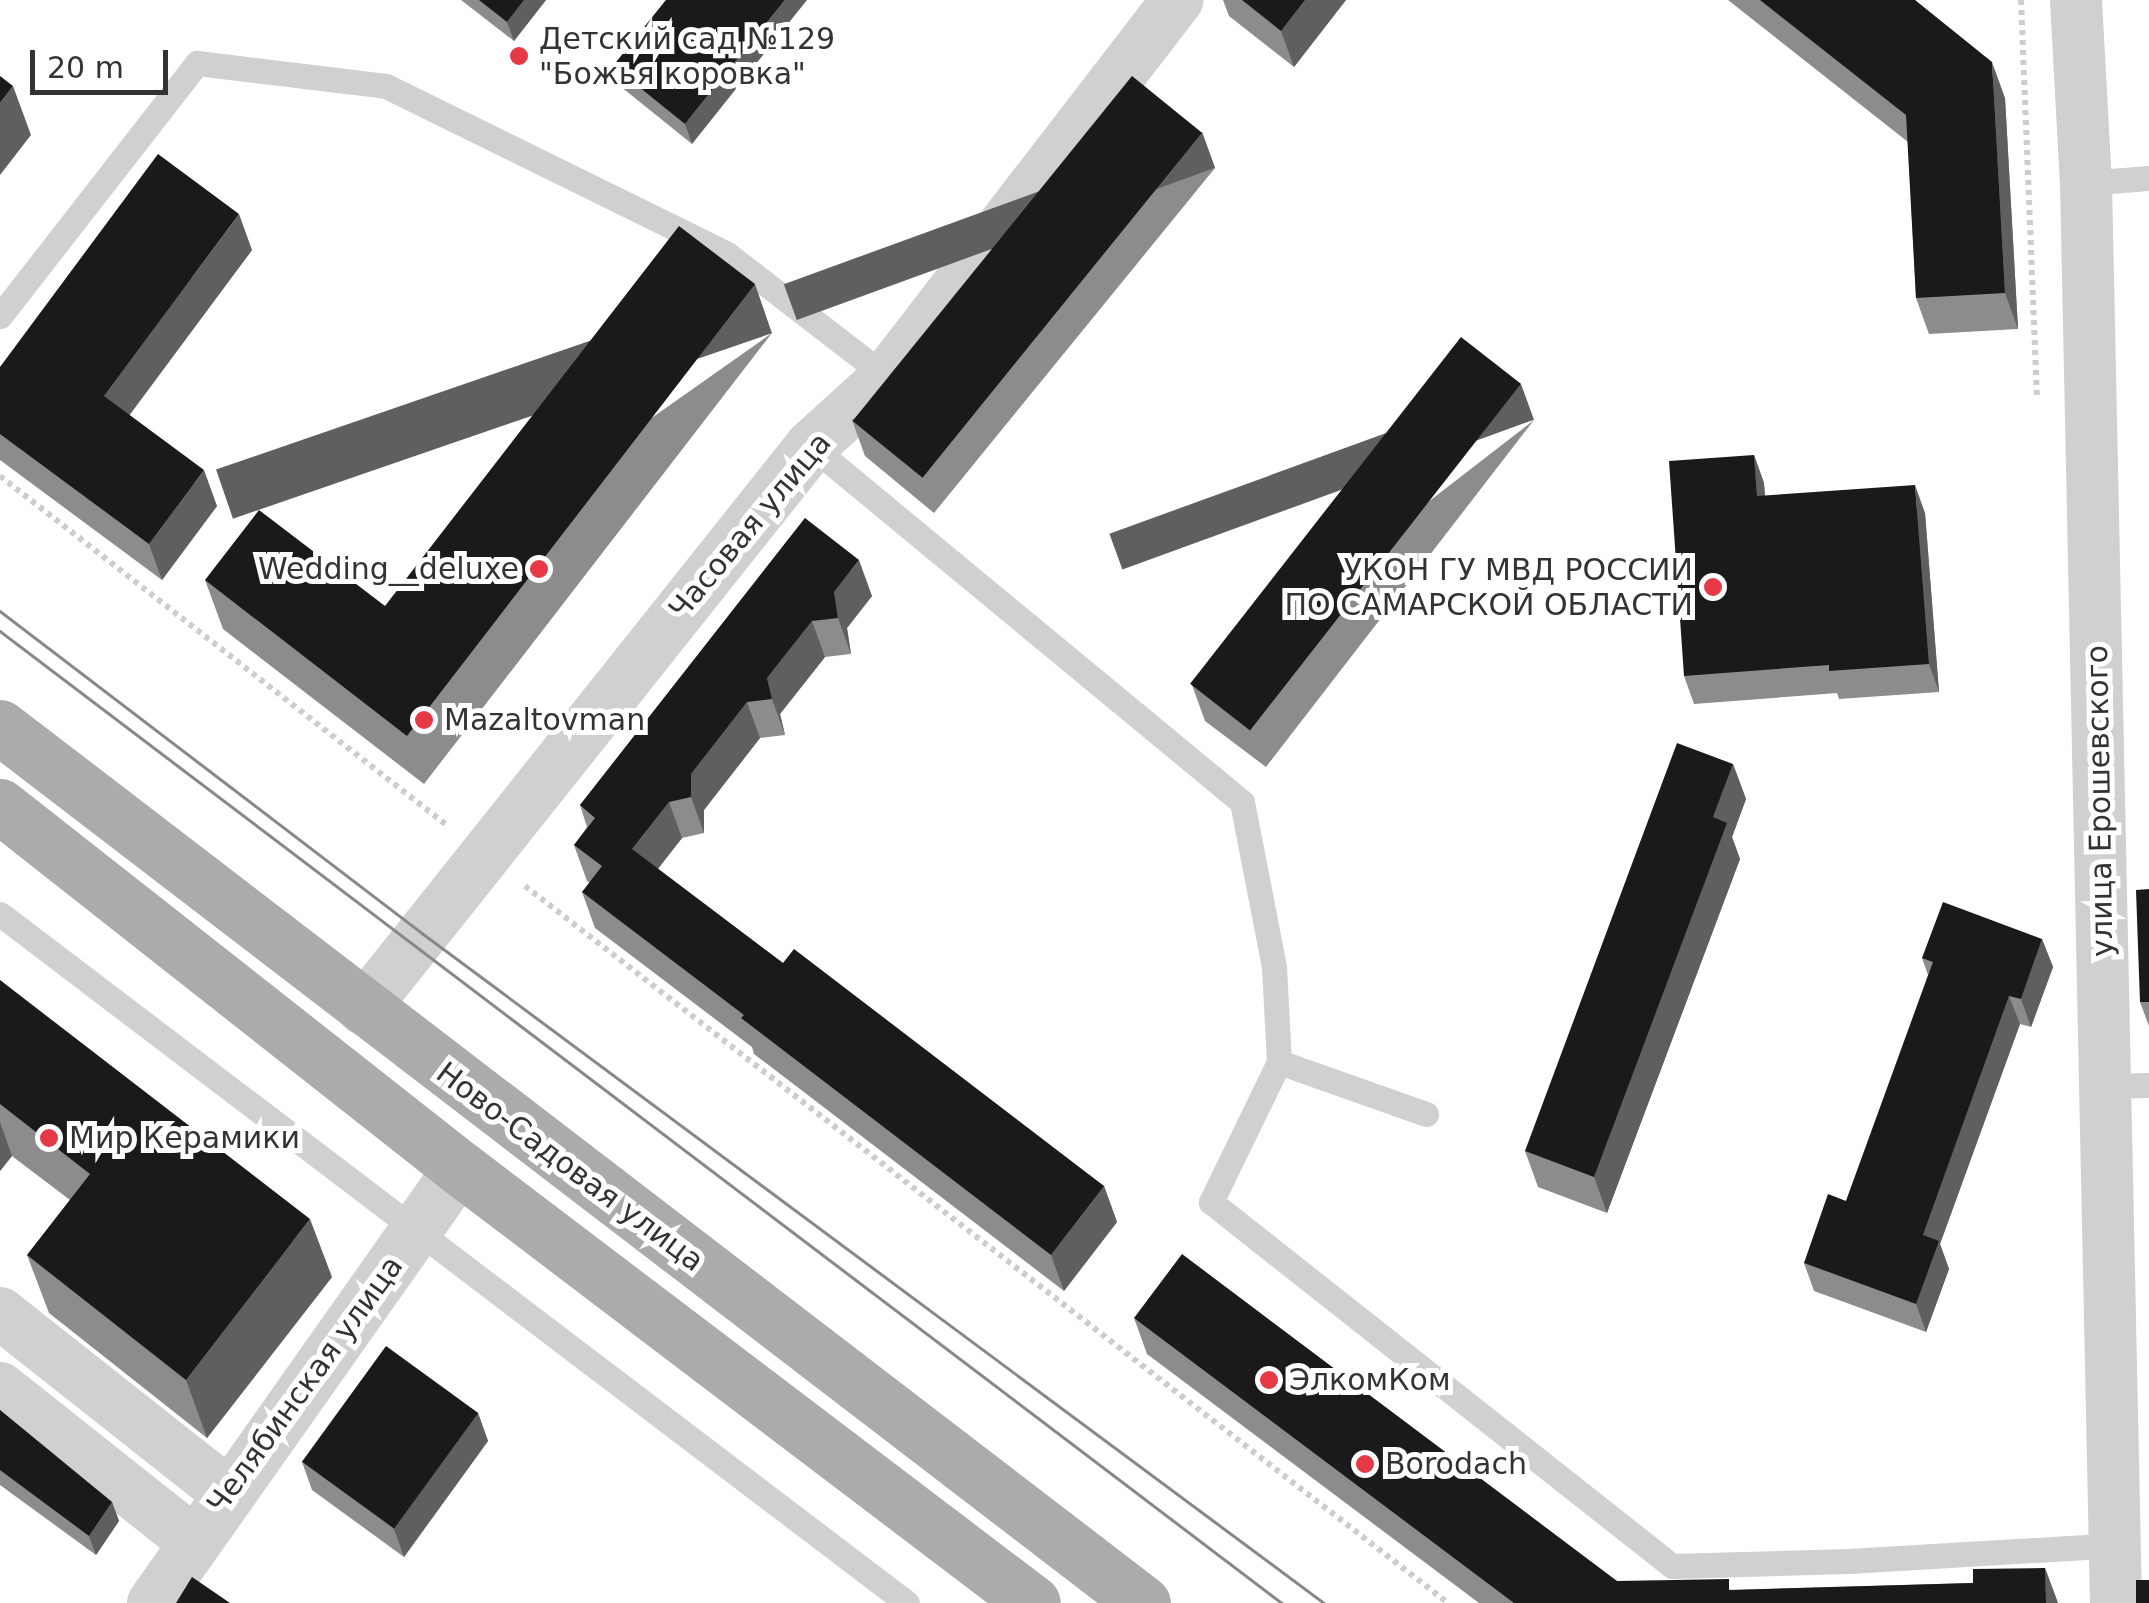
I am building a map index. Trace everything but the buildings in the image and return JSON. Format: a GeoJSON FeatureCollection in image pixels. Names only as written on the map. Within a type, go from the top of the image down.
{"type":"FeatureCollection","features":[{"type":"Feature","properties":{"kind":"main road","name":"Ново-Садовая улица"},"geometry":{"type":"LineString","coordinates":[[0,727],[363,1009],[1143,1603]]}},
{"type":"Feature","properties":{"kind":"main road"},"geometry":{"type":"LineString","coordinates":[[0,806],[460,1168],[1033,1603]]}},
{"type":"Feature","properties":{"kind":"street","name":"Часовая улица"},"geometry":{"type":"LineString","coordinates":[[363,1009],[811,446],[887,377],[1177,0]]}},
{"type":"Feature","properties":{"kind":"street","name":"улица Ерошевского"},"geometry":{"type":"LineString","coordinates":[[2076,0],[2128,1086],[2124,1578]]}},
{"type":"Feature","properties":{"kind":"street","name":"Челябинская улица"},"geometry":{"type":"LineString","coordinates":[[152,1603],[460,1168]]}},
{"type":"Feature","properties":{"kind":"street"},"geometry":{"type":"LineString","coordinates":[[0,1313],[228,1493]]}},
{"type":"Feature","properties":{"kind":"street"},"geometry":{"type":"LineString","coordinates":[[0,1388],[194,1541]]}},
{"type":"Feature","properties":{"kind":"lane"},"geometry":{"type":"LineString","coordinates":[[0,316],[197,63],[386,86],[727,254],[887,377]]}},
{"type":"Feature","properties":{"kind":"lane"},"geometry":{"type":"LineString","coordinates":[[2086,183],[2149,178]]}},
{"type":"Feature","properties":{"kind":"lane"},"geometry":{"type":"LineString","coordinates":[[811,446],[1242,802],[1274,967],[1279,1062],[1211,1202],[1672,1566],[1849,1562],[2124,1578]]}},
{"type":"Feature","properties":{"kind":"lane"},"geometry":{"type":"LineString","coordinates":[[0,914],[418,1227],[907,1603]]}},
{"type":"Feature","properties":{"kind":"lane"},"geometry":{"type":"LineString","coordinates":[[1279,1062],[1426,1114]]}},
{"type":"Feature","properties":{"kind":"path"},"geometry":{"type":"LineString","coordinates":[[0,476],[1448,1603]]}},
{"type":"Feature","properties":{"kind":"tram line"},"geometry":{"type":"LineString","coordinates":[[0,611],[422,933],[1324,1603]]}},
{"type":"Feature","properties":{"kind":"tram line"},"geometry":{"type":"LineString","coordinates":[[0,631],[1282,1603]]}},
{"type":"Feature","properties":{"kind":"place","name":"Детский сад №129 \"Божья коровка\""},"geometry":{"type":"Point","coordinates":[519,56]}},
{"type":"Feature","properties":{"kind":"place","name":"Wedding__deluxe"},"geometry":{"type":"Point","coordinates":[539,569]}},
{"type":"Feature","properties":{"kind":"place","name":"УКОН ГУ МВД РОССИИ ПО САМАРСКОЙ ОБЛАСТИ"},"geometry":{"type":"Point","coordinates":[1713,587]}},
{"type":"Feature","properties":{"kind":"place","name":"Mazaltovman"},"geometry":{"type":"Point","coordinates":[424,720]}},
{"type":"Feature","properties":{"kind":"place","name":"Мир Керамики"},"geometry":{"type":"Point","coordinates":[49,1138]}},
{"type":"Feature","properties":{"kind":"place","name":"ЭлкомКом"},"geometry":{"type":"Point","coordinates":[1269,1380]}},
{"type":"Feature","properties":{"kind":"place","name":"Borodach"},"geometry":{"type":"Point","coordinates":[1365,1464]}}]}
